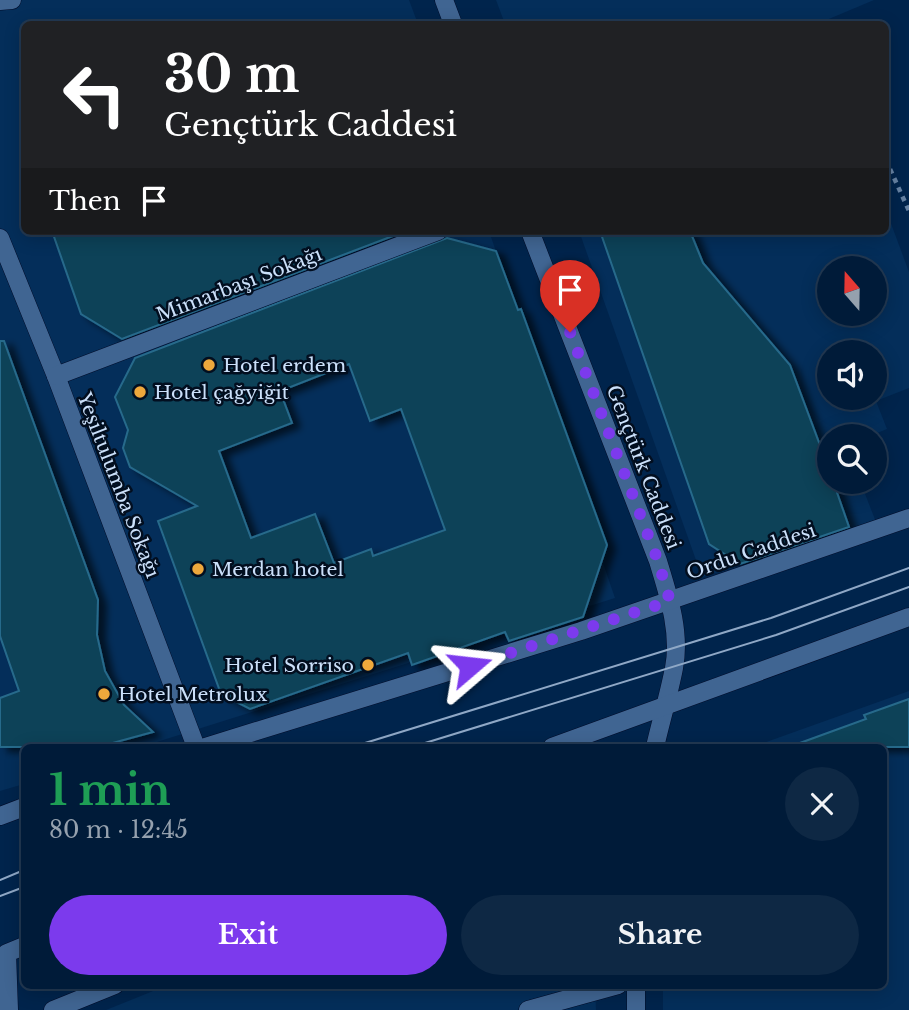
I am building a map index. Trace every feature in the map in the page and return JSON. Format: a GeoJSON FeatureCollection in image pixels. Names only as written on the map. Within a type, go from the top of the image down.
{"type":"FeatureCollection","features":[{"type":"Feature","properties":{"kind":"street"},"geometry":{"type":"LineString","coordinates":[[0,1],[12,0]]}},
{"type":"Feature","properties":{"kind":"street"},"geometry":{"type":"LineString","coordinates":[[444,0],[452,21]]}},
{"type":"Feature","properties":{"kind":"street","name":"Mimarbaşı Sokağı"},"geometry":{"type":"LineString","coordinates":[[56,376],[427,235]]}},
{"type":"Feature","properties":{"kind":"street","name":"Gençtürk Caddesi"},"geometry":{"type":"LineString","coordinates":[[532,235],[658,561],[670,601],[676,648],[656,744]]}},
{"type":"Feature","properties":{"kind":"street","name":"Yeşiltulumba Sokağı"},"geometry":{"type":"LineString","coordinates":[[0,239],[56,376],[195,744]]}},
{"type":"Feature","properties":{"kind":"street","name":"Ordu Caddesi"},"geometry":{"type":"LineString","coordinates":[[215,744],[670,601],[909,517]]}},
{"type":"Feature","properties":{"kind":"street"},"geometry":{"type":"LineString","coordinates":[[571,744],[664,704],[909,617]]}},
{"type":"Feature","properties":{"kind":"street"},"geometry":{"type":"LineString","coordinates":[[0,816],[21,808]]}},
{"type":"Feature","properties":{"kind":"street"},"geometry":{"type":"LineString","coordinates":[[9,1010],[7,953],[21,947]]}},
{"type":"Feature","properties":{"kind":"street"},"geometry":{"type":"LineString","coordinates":[[52,1010],[105,989]]}},
{"type":"Feature","properties":{"kind":"street"},"geometry":{"type":"LineString","coordinates":[[528,1010],[604,989]]}},
{"type":"Feature","properties":{"kind":"street"},"geometry":{"type":"LineString","coordinates":[[636,989],[636,1010]]}},
{"type":"Feature","properties":{"kind":"path"},"geometry":{"type":"LineString","coordinates":[[889,167],[909,211]]}},
{"type":"Feature","properties":{"kind":"shaded area"},"geometry":{"type":"Polygon","coordinates":[[[0,0],[409,0],[417,21],[21,21],[21,235],[490,235],[615,598],[151,744],[21,744],[21,785],[0,791],[0,0]]]}},
{"type":"Feature","properties":{"kind":"shaded area"},"geometry":{"type":"Polygon","coordinates":[[[496,0],[874,0],[824,21],[504,21],[496,0]]]}},
{"type":"Feature","properties":{"kind":"shaded area"},"geometry":{"type":"Polygon","coordinates":[[[889,218],[909,272],[909,388],[887,397],[887,340],[817,340],[817,410],[880,410],[885,424],[817,424],[817,494],[865,494],[876,522],[702,577],[580,235],[889,235],[889,218]]]}},
{"type":"Feature","properties":{"kind":"shaded area"},"geometry":{"type":"Polygon","coordinates":[[[909,691],[909,1010],[663,1010],[663,989],[887,989],[887,744],[760,744],[909,691]]]}},
{"type":"Feature","properties":{"kind":"shaded area"},"geometry":{"type":"Polygon","coordinates":[[[158,989],[595,989],[596,1010],[106,1010],[158,989]]]}},
{"type":"Feature","properties":{"kind":"building"},"geometry":{"type":"Polygon","coordinates":[[[53,235],[395,235],[122,339],[81,314],[53,235]]]}},
{"type":"Feature","properties":{"kind":"building"},"geometry":{"type":"Polygon","coordinates":[[[601,235],[692,235],[703,263],[790,365],[817,437],[817,494],[838,494],[849,527],[740,564],[709,544],[601,235]]]}},
{"type":"Feature","properties":{"kind":"building"},"geometry":{"type":"Polygon","coordinates":[[[447,238],[496,251],[518,310],[521,309],[607,545],[583,617],[509,641],[505,632],[412,665],[408,653],[250,709],[221,694],[158,521],[197,506],[130,467],[123,448],[128,430],[115,397],[135,358],[447,238]],[[349,364],[280,391],[292,423],[219,451],[251,538],[315,514],[334,563],[371,549],[373,556],[445,530],[401,409],[370,421],[349,364]]]}},
{"type":"Feature","properties":{"kind":"building"},"geometry":{"type":"Polygon","coordinates":[[[0,341],[4,341],[98,600],[97,635],[105,671],[124,705],[153,732],[109,744],[21,744],[21,747],[0,747],[0,698],[19,691],[0,636],[0,341]]]}},
{"type":"Feature","properties":{"kind":"building"},"geometry":{"type":"Polygon","coordinates":[[[909,699],[909,747],[887,747],[887,744],[800,744],[866,719],[864,715],[909,699]]]}},
{"type":"Feature","properties":{"kind":"tram line"},"geometry":{"type":"LineString","coordinates":[[362,744],[771,618],[909,568]]}},
{"type":"Feature","properties":{"kind":"tram line"},"geometry":{"type":"LineString","coordinates":[[422,744],[776,635],[909,587]]}},
{"type":"Feature","properties":{"kind":"tram line"},"geometry":{"type":"LineString","coordinates":[[0,880],[21,871]]}},
{"type":"Feature","properties":{"kind":"tram line"},"geometry":{"type":"LineString","coordinates":[[0,896],[21,888]]}},
{"type":"Feature","properties":{"kind":"place","name":"Hotel erdem"},"geometry":{"type":"Point","coordinates":[209,365]}},
{"type":"Feature","properties":{"kind":"place","name":"Hotel çağyiğit"},"geometry":{"type":"Point","coordinates":[140,392]}},
{"type":"Feature","properties":{"kind":"place","name":"Merdan hotel"},"geometry":{"type":"Point","coordinates":[198,569]}},
{"type":"Feature","properties":{"kind":"place","name":"Hotel Sorriso"},"geometry":{"type":"Point","coordinates":[368,665]}},
{"type":"Feature","properties":{"kind":"place","name":"Hotel Metrolux"},"geometry":{"type":"Point","coordinates":[104,694]}},
{"type":"Feature","properties":{"kind":"route"},"geometry":{"type":"LineString","coordinates":[[470,666],[670,601],[658,561],[570,332]]}}]}
